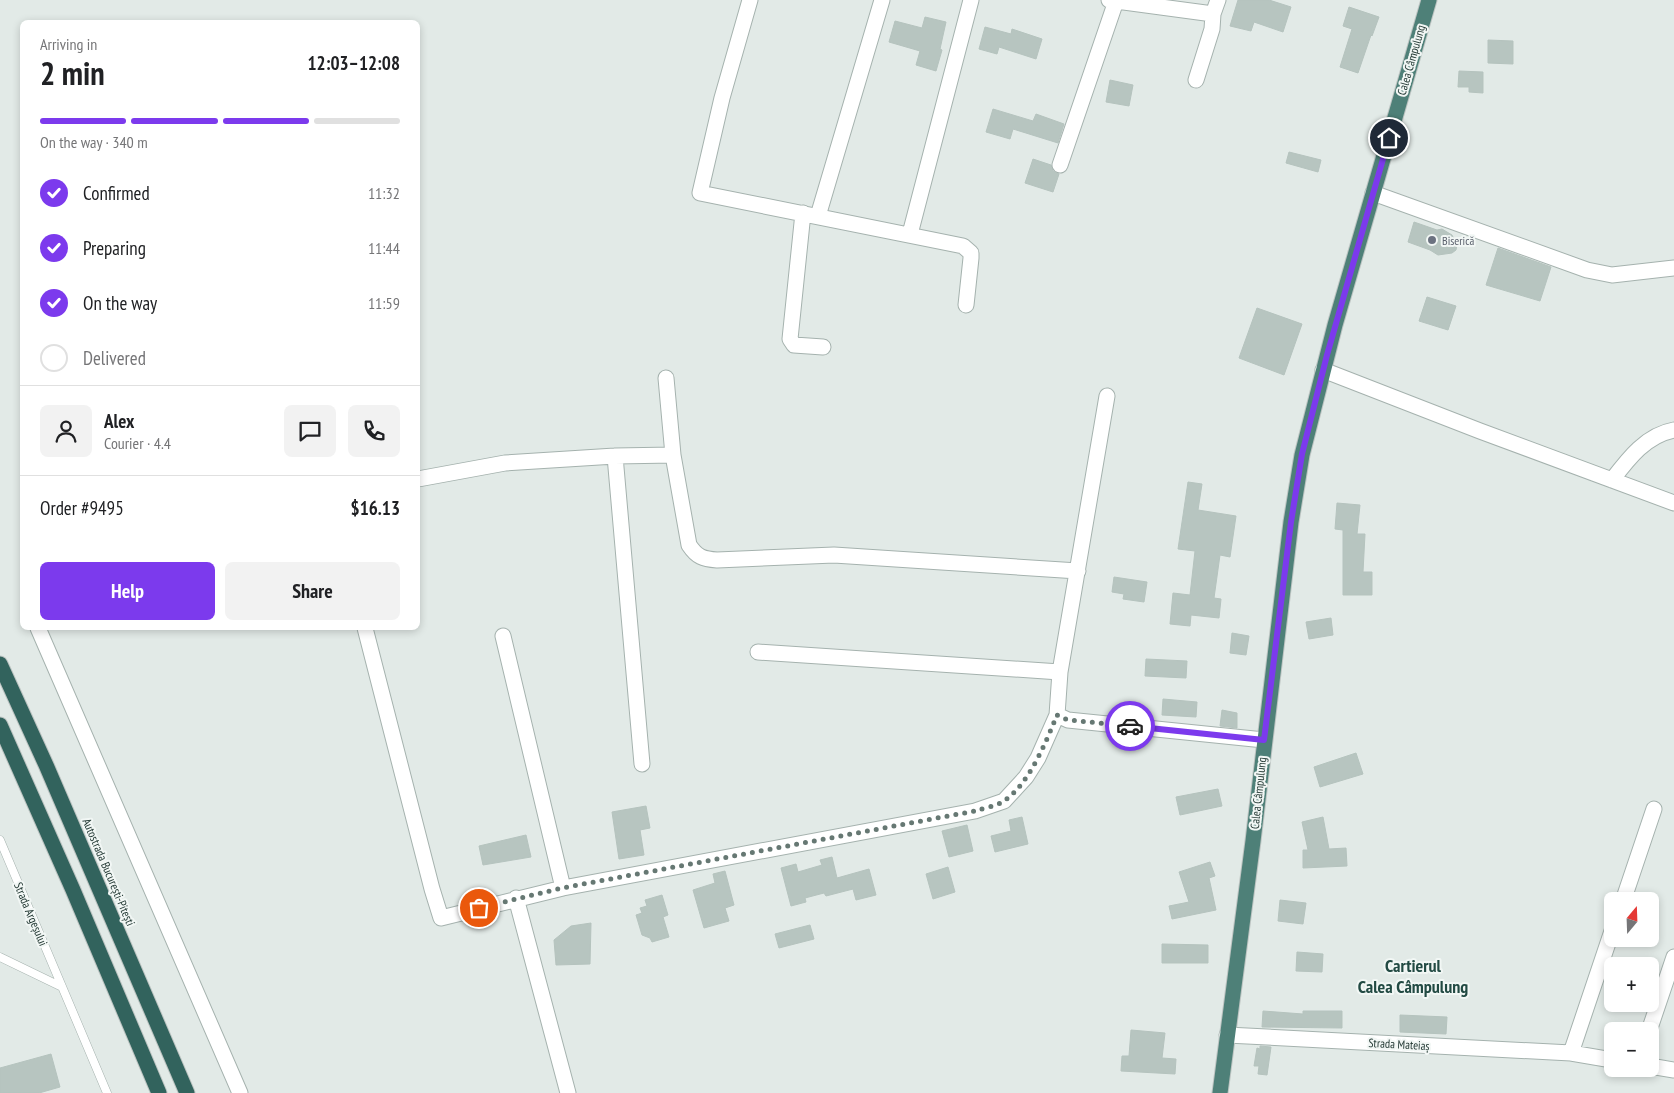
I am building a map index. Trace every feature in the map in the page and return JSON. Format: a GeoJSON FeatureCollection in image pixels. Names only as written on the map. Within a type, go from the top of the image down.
{"type":"FeatureCollection","features":[{"type":"Feature","properties":{"kind":"highway","name":"Calea Câmpulung"},"geometry":{"type":"LineString","coordinates":[[1220,1093],[1297,484],[1309,422],[1323,370],[1429,0]]}},
{"type":"Feature","properties":{"kind":"highway","name":"Autostrada București-Pitești"},"geometry":{"type":"LineString","coordinates":[[0,664],[58,792],[187,1093]]}},
{"type":"Feature","properties":{"kind":"highway"},"geometry":{"type":"LineString","coordinates":[[0,725],[73,890],[159,1093]]}},
{"type":"Feature","properties":{"kind":"street"},"geometry":{"type":"LineString","coordinates":[[750,0],[722,98],[700,193],[956,243],[968,249],[971,253],[966,305]]}},
{"type":"Feature","properties":{"kind":"street"},"geometry":{"type":"LineString","coordinates":[[822,348],[794,345],[790,339],[811,215],[882,0]]}},
{"type":"Feature","properties":{"kind":"street"},"geometry":{"type":"LineString","coordinates":[[910,234],[971,0]]}},
{"type":"Feature","properties":{"kind":"street"},"geometry":{"type":"LineString","coordinates":[[1060,165],[1113,0],[1216,7],[1212,29],[1196,80]]}},
{"type":"Feature","properties":{"kind":"street"},"geometry":{"type":"LineString","coordinates":[[1373,193],[1587,270],[1617,274],[1674,268]]}},
{"type":"Feature","properties":{"kind":"street"},"geometry":{"type":"LineString","coordinates":[[1323,370],[1674,503]]}},
{"type":"Feature","properties":{"kind":"street"},"geometry":{"type":"LineString","coordinates":[[666,378],[673,455],[688,545],[701,558],[717,560],[834,555],[1078,571]]}},
{"type":"Feature","properties":{"kind":"street"},"geometry":{"type":"LineString","coordinates":[[366,630],[441,918],[562,888],[966,813],[1004,801],[1026,777],[1038,758],[1057,715],[1060,672],[1107,396]]}},
{"type":"Feature","properties":{"kind":"street"},"geometry":{"type":"LineString","coordinates":[[1612,480],[1630,456],[1647,442],[1674,430]]}},
{"type":"Feature","properties":{"kind":"street"},"geometry":{"type":"LineString","coordinates":[[420,479],[505,464],[615,456],[673,455]]}},
{"type":"Feature","properties":{"kind":"street"},"geometry":{"type":"LineString","coordinates":[[615,456],[642,764]]}},
{"type":"Feature","properties":{"kind":"street"},"geometry":{"type":"LineString","coordinates":[[39,630],[240,1093]]}},
{"type":"Feature","properties":{"kind":"street"},"geometry":{"type":"LineString","coordinates":[[504,636],[562,888]]}},
{"type":"Feature","properties":{"kind":"street"},"geometry":{"type":"LineString","coordinates":[[758,652],[1060,672]]}},
{"type":"Feature","properties":{"kind":"street"},"geometry":{"type":"LineString","coordinates":[[1057,715],[1068,720],[1264,740]]}},
{"type":"Feature","properties":{"kind":"street"},"geometry":{"type":"LineString","coordinates":[[1626,892],[1654,809]]}},
{"type":"Feature","properties":{"kind":"street"},"geometry":{"type":"LineString","coordinates":[[516,898],[568,1093]]}},
{"type":"Feature","properties":{"kind":"street"},"geometry":{"type":"LineString","coordinates":[[1572,1053],[1606,948]]}},
{"type":"Feature","properties":{"kind":"street"},"geometry":{"type":"LineString","coordinates":[[1651,1022],[1674,956]]}},
{"type":"Feature","properties":{"kind":"street","name":"Strada Mateiaș"},"geometry":{"type":"LineString","coordinates":[[1227,1035],[1572,1053],[1604,1059]]}},
{"type":"Feature","properties":{"kind":"street"},"geometry":{"type":"LineString","coordinates":[[1659,1068],[1674,1070]]}},
{"type":"Feature","properties":{"kind":"lane","name":"Strada Argeșului"},"geometry":{"type":"LineString","coordinates":[[0,840],[108,1093]]}},
{"type":"Feature","properties":{"kind":"lane"},"geometry":{"type":"LineString","coordinates":[[0,957],[62,988]]}},
{"type":"Feature","properties":{"kind":"building"},"geometry":{"type":"Polygon","coordinates":[[[1238,0],[1269,0],[1291,7],[1283,32],[1254,22],[1251,31],[1230,26],[1238,0]]]}},
{"type":"Feature","properties":{"kind":"building"},"geometry":{"type":"Polygon","coordinates":[[[1349,7],[1379,17],[1358,73],[1340,67],[1352,29],[1343,26],[1349,7]]]}},
{"type":"Feature","properties":{"kind":"building"},"geometry":{"type":"Polygon","coordinates":[[[925,17],[946,22],[940,49],[942,50],[936,71],[916,65],[920,51],[889,42],[895,21],[922,28],[925,17]]]}},
{"type":"Feature","properties":{"kind":"building"},"geometry":{"type":"Polygon","coordinates":[[[985,27],[1011,34],[1012,29],[1042,39],[1036,59],[999,47],[997,54],[979,49],[985,27]]]}},
{"type":"Feature","properties":{"kind":"building"},"geometry":{"type":"Polygon","coordinates":[[[1488,40],[1513,41],[1513,64],[1488,63],[1488,40]]]}},
{"type":"Feature","properties":{"kind":"building"},"geometry":{"type":"Polygon","coordinates":[[[1459,71],[1483,72],[1483,93],[1469,92],[1469,87],[1458,87],[1459,71]]]}},
{"type":"Feature","properties":{"kind":"building"},"geometry":{"type":"Polygon","coordinates":[[[1110,80],[1133,85],[1129,106],[1106,102],[1110,80]]]}},
{"type":"Feature","properties":{"kind":"building"},"geometry":{"type":"Polygon","coordinates":[[[993,109],[1033,121],[1036,114],[1064,124],[1058,143],[1013,129],[1010,139],[986,132],[993,109]]]}},
{"type":"Feature","properties":{"kind":"building"},"geometry":{"type":"Polygon","coordinates":[[[1289,152],[1321,160],[1318,172],[1286,163],[1289,152]]]}},
{"type":"Feature","properties":{"kind":"building"},"geometry":{"type":"Polygon","coordinates":[[[1033,159],[1051,165],[1053,171],[1059,174],[1053,192],[1025,183],[1033,159]]]}},
{"type":"Feature","properties":{"kind":"building"},"geometry":{"type":"Polygon","coordinates":[[[1414,222],[1437,230],[1442,229],[1452,235],[1457,245],[1456,250],[1452,253],[1438,255],[1408,242],[1414,222]]]}},
{"type":"Feature","properties":{"kind":"building"},"geometry":{"type":"Polygon","coordinates":[[[1498,248],[1551,267],[1540,301],[1486,285],[1498,248]]]}},
{"type":"Feature","properties":{"kind":"building"},"geometry":{"type":"Polygon","coordinates":[[[1427,297],[1456,306],[1448,330],[1419,321],[1427,297]]]}},
{"type":"Feature","properties":{"kind":"building"},"geometry":{"type":"Polygon","coordinates":[[[1257,308],[1302,324],[1284,375],[1239,358],[1257,308]]]}},
{"type":"Feature","properties":{"kind":"building"},"geometry":{"type":"Polygon","coordinates":[[[1188,482],[1202,484],[1198,510],[1236,516],[1230,557],[1220,555],[1214,598],[1221,599],[1219,618],[1191,615],[1190,626],[1170,624],[1173,593],[1190,595],[1195,551],[1178,549],[1188,482]]]}},
{"type":"Feature","properties":{"kind":"building"},"geometry":{"type":"Polygon","coordinates":[[[1337,503],[1360,505],[1357,534],[1365,534],[1363,572],[1372,572],[1372,595],[1343,595],[1343,530],[1335,529],[1337,503]]]}},
{"type":"Feature","properties":{"kind":"building"},"geometry":{"type":"Polygon","coordinates":[[[1114,577],[1147,582],[1144,602],[1123,599],[1124,594],[1112,592],[1114,577]]]}},
{"type":"Feature","properties":{"kind":"building"},"geometry":{"type":"Polygon","coordinates":[[[1331,618],[1333,635],[1309,639],[1306,622],[1331,618]]]}},
{"type":"Feature","properties":{"kind":"building"},"geometry":{"type":"Polygon","coordinates":[[[1232,633],[1249,636],[1246,655],[1230,653],[1232,633]]]}},
{"type":"Feature","properties":{"kind":"building"},"geometry":{"type":"Polygon","coordinates":[[[1146,659],[1187,661],[1186,678],[1145,676],[1146,659]]]}},
{"type":"Feature","properties":{"kind":"building"},"geometry":{"type":"Polygon","coordinates":[[[1163,699],[1197,702],[1196,717],[1162,715],[1163,699]]]}},
{"type":"Feature","properties":{"kind":"building"},"geometry":{"type":"Polygon","coordinates":[[[1222,710],[1237,713],[1237,728],[1220,726],[1222,710]]]}},
{"type":"Feature","properties":{"kind":"building"},"geometry":{"type":"Polygon","coordinates":[[[1356,753],[1363,774],[1320,787],[1314,767],[1356,753]]]}},
{"type":"Feature","properties":{"kind":"building"},"geometry":{"type":"Polygon","coordinates":[[[1218,789],[1222,806],[1180,815],[1176,797],[1218,789]]]}},
{"type":"Feature","properties":{"kind":"building"},"geometry":{"type":"Polygon","coordinates":[[[646,806],[650,828],[640,830],[644,855],[619,859],[612,812],[646,806]]]}},
{"type":"Feature","properties":{"kind":"building"},"geometry":{"type":"Polygon","coordinates":[[[1022,817],[1028,844],[995,852],[991,836],[1011,831],[1009,820],[1022,817]]]}},
{"type":"Feature","properties":{"kind":"building"},"geometry":{"type":"Polygon","coordinates":[[[1323,817],[1329,849],[1346,848],[1347,866],[1303,868],[1303,850],[1308,850],[1302,822],[1323,817]]]}},
{"type":"Feature","properties":{"kind":"building"},"geometry":{"type":"Polygon","coordinates":[[[967,825],[973,851],[949,857],[942,831],[967,825]]]}},
{"type":"Feature","properties":{"kind":"building"},"geometry":{"type":"Polygon","coordinates":[[[526,835],[531,857],[483,865],[479,846],[526,835]]]}},
{"type":"Feature","properties":{"kind":"building"},"geometry":{"type":"Polygon","coordinates":[[[832,857],[837,878],[869,869],[876,895],[856,900],[853,889],[826,896],[824,893],[805,898],[806,902],[791,906],[781,868],[796,864],[798,872],[822,865],[820,860],[832,857]]]}},
{"type":"Feature","properties":{"kind":"building"},"geometry":{"type":"Polygon","coordinates":[[[1210,862],[1215,876],[1209,878],[1216,910],[1172,919],[1169,906],[1189,902],[1179,872],[1210,862]]]}},
{"type":"Feature","properties":{"kind":"building"},"geometry":{"type":"Polygon","coordinates":[[[948,867],[955,892],[933,899],[926,874],[948,867]]]}},
{"type":"Feature","properties":{"kind":"building"},"geometry":{"type":"Polygon","coordinates":[[[725,871],[734,905],[725,908],[729,921],[704,928],[693,890],[715,883],[713,874],[725,871]]]}},
{"type":"Feature","properties":{"kind":"building"},"geometry":{"type":"Polygon","coordinates":[[[662,895],[668,915],[663,917],[669,937],[652,942],[650,938],[642,935],[636,915],[642,913],[640,908],[647,906],[645,900],[662,895]]]}},
{"type":"Feature","properties":{"kind":"building"},"geometry":{"type":"Polygon","coordinates":[[[1280,900],[1306,903],[1303,924],[1278,921],[1280,900]]]}},
{"type":"Feature","properties":{"kind":"building"},"geometry":{"type":"Polygon","coordinates":[[[591,923],[590,964],[556,965],[554,940],[571,926],[591,923]]]}},
{"type":"Feature","properties":{"kind":"building"},"geometry":{"type":"Polygon","coordinates":[[[810,925],[814,939],[779,948],[775,934],[810,925]]]}},
{"type":"Feature","properties":{"kind":"building"},"geometry":{"type":"Polygon","coordinates":[[[1162,944],[1208,945],[1208,963],[1162,963],[1162,944]]]}},
{"type":"Feature","properties":{"kind":"building"},"geometry":{"type":"Polygon","coordinates":[[[1297,952],[1323,954],[1322,972],[1296,971],[1297,952]]]}},
{"type":"Feature","properties":{"kind":"building"},"geometry":{"type":"Polygon","coordinates":[[[1263,1011],[1303,1014],[1303,1011],[1342,1011],[1342,1028],[1262,1027],[1263,1011]]]}},
{"type":"Feature","properties":{"kind":"building"},"geometry":{"type":"Polygon","coordinates":[[[1400,1015],[1447,1017],[1446,1034],[1400,1032],[1400,1015]]]}},
{"type":"Feature","properties":{"kind":"building"},"geometry":{"type":"Polygon","coordinates":[[[1131,1030],[1165,1033],[1162,1058],[1176,1059],[1175,1074],[1121,1071],[1122,1056],[1129,1056],[1131,1030]]]}},
{"type":"Feature","properties":{"kind":"building"},"geometry":{"type":"Polygon","coordinates":[[[1260,1046],[1271,1047],[1267,1075],[1258,1074],[1259,1066],[1254,1066],[1257,1048],[1260,1049],[1260,1046]]]}},
{"type":"Feature","properties":{"kind":"building"},"geometry":{"type":"Polygon","coordinates":[[[51,1054],[60,1087],[39,1093],[0,1093],[0,1068],[51,1054]]]}},
{"type":"Feature","properties":{"kind":"way so far"},"geometry":{"type":"LineString","coordinates":[[479,908],[562,888],[975,811],[1004,801],[1014,792],[1038,758],[1057,715],[1068,720],[1130,726]]}},
{"type":"Feature","properties":{"kind":"place","name":"Biserică"},"geometry":{"type":"Point","coordinates":[1432,240]}},
{"type":"Feature","properties":{"kind":"district","name":"Cartierul Calea Câmpulung"},"geometry":{"type":"Point","coordinates":[1413,975]}},
{"type":"Feature","properties":{"kind":"route"},"geometry":{"type":"LineString","coordinates":[[1130,726],[1264,740],[1291,522],[1302,454],[1327,355],[1389,138]]}}]}
